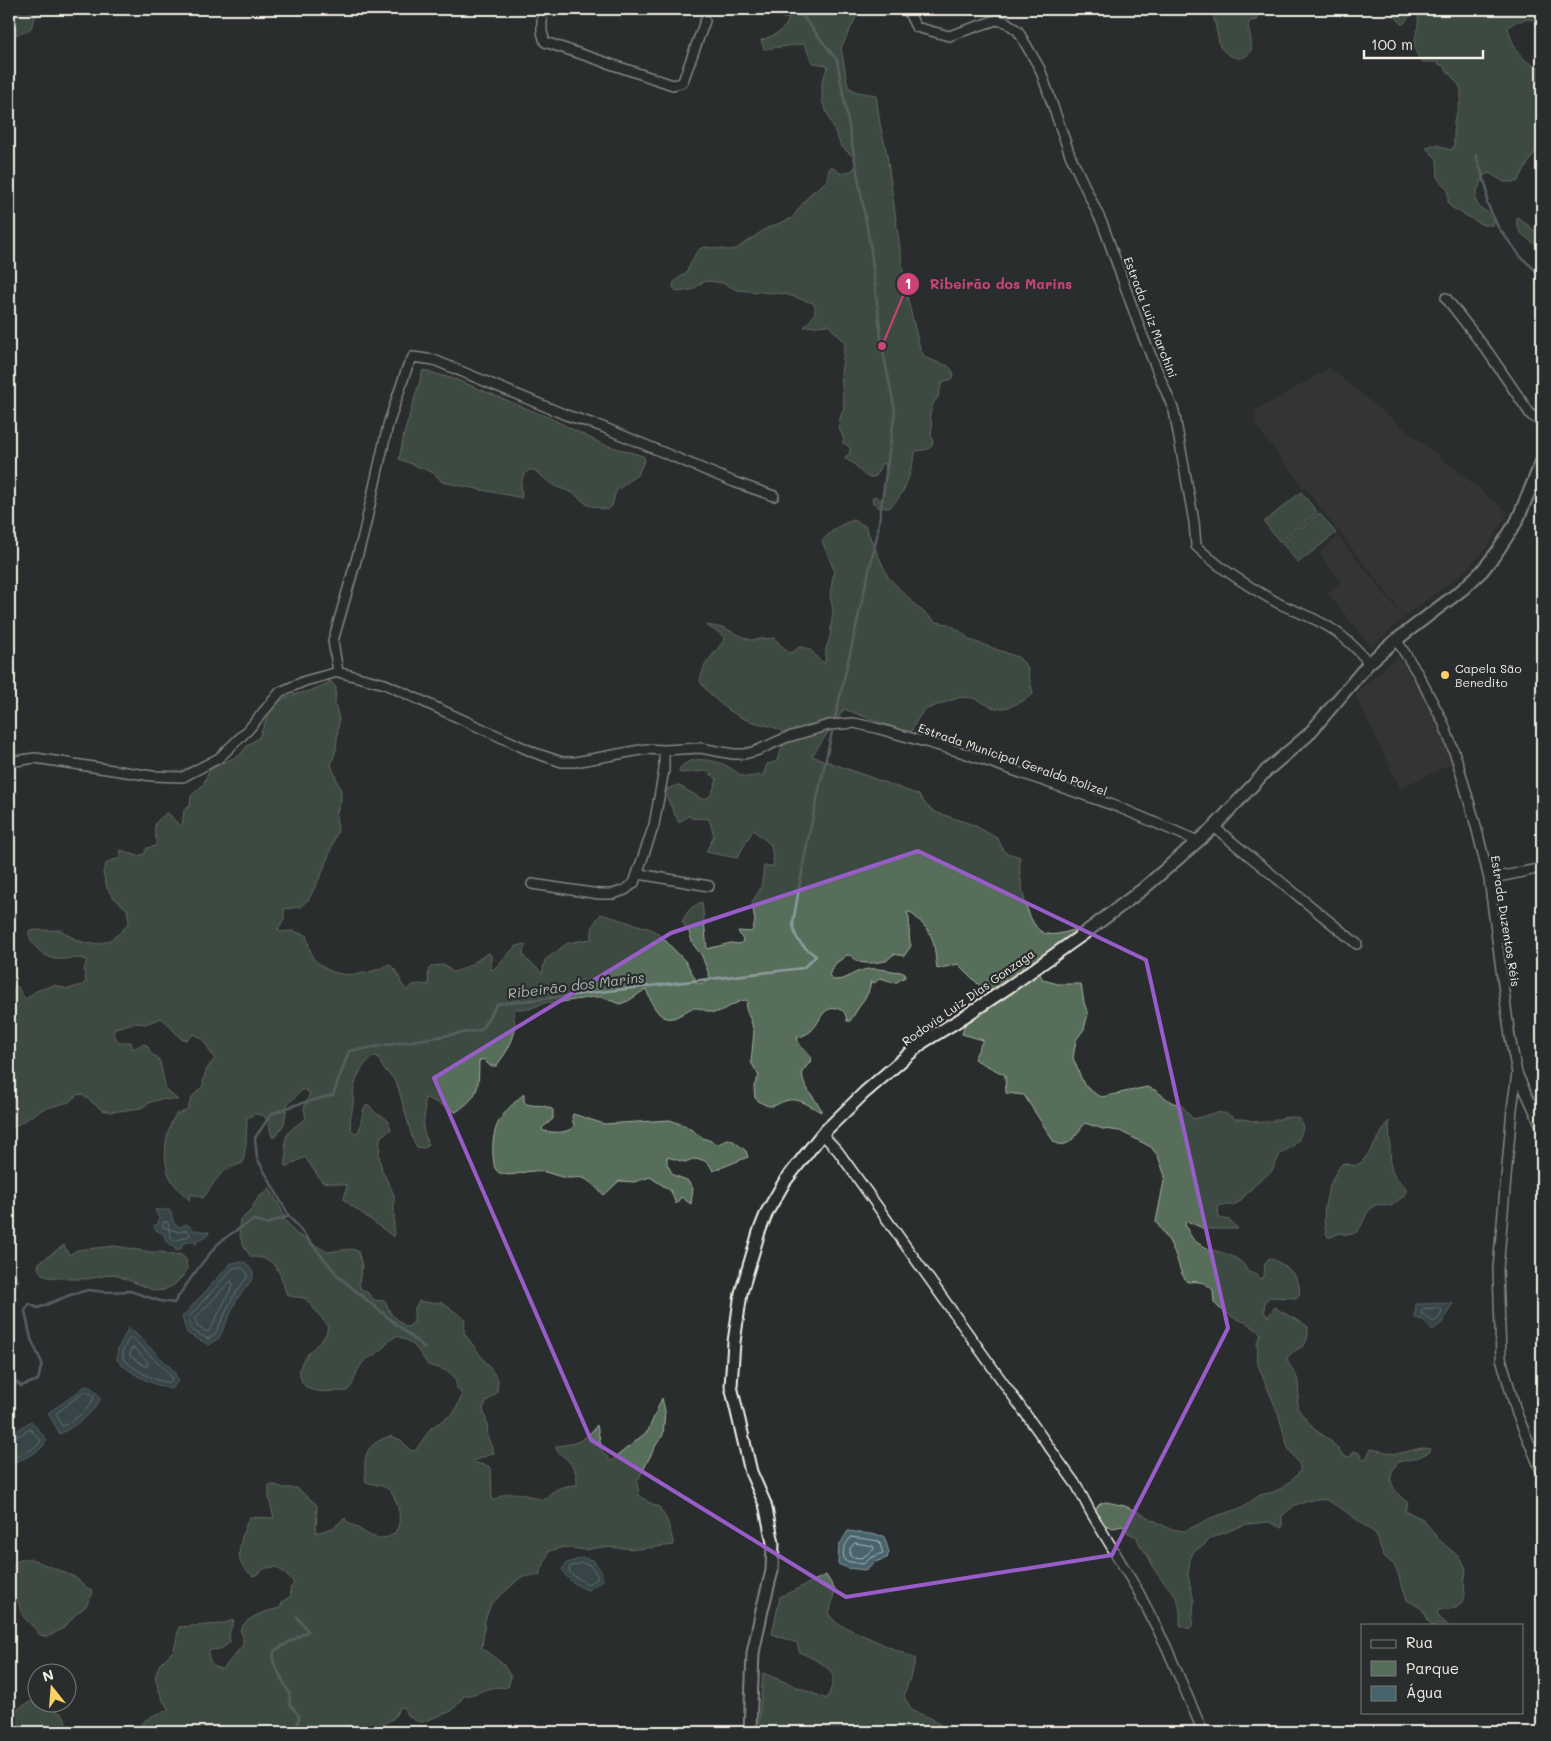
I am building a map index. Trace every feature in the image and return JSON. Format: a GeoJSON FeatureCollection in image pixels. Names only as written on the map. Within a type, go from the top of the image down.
{"type":"FeatureCollection","features":[{"type":"Feature","properties":{"kind":"main road","name":"Rodovia Luiz Dias Gonzaga"},"geometry":{"type":"LineString","coordinates":[[750,1732],[753,1653],[772,1571],[773,1543],[765,1504],[751,1472],[731,1386],[734,1342],[741,1293],[759,1232],[767,1212],[784,1181],[822,1134],[864,1093],[923,1042],[1009,988],[1082,935],[1143,889],[1214,827],[1266,771],[1308,735],[1370,663],[1396,639],[1463,589],[1482,571],[1501,547],[1517,521],[1542,461]]}},
{"type":"Feature","properties":{"kind":"street"},"geometry":{"type":"LineString","coordinates":[[542,9],[542,32],[545,42],[673,85],[683,81],[705,21]]}},
{"type":"Feature","properties":{"kind":"street","name":"Estrada Luiz Marchini"},"geometry":{"type":"LineString","coordinates":[[908,9],[916,27],[949,36],[996,20],[1006,22],[1018,31],[1040,69],[1070,155],[1103,225],[1142,334],[1174,411],[1194,522],[1196,546],[1212,561],[1242,582],[1278,603],[1318,621],[1336,632],[1357,648],[1370,663]]}},
{"type":"Feature","properties":{"kind":"street"},"geometry":{"type":"LineString","coordinates":[[1446,298],[1488,352],[1525,408],[1542,423]]}},
{"type":"Feature","properties":{"kind":"street"},"geometry":{"type":"LineString","coordinates":[[338,672],[333,641],[362,536],[388,425],[407,368],[413,357],[434,360],[566,415],[600,426],[734,482],[774,496]]}},
{"type":"Feature","properties":{"kind":"street","name":"Estrada Duzentos Réis"},"geometry":{"type":"LineString","coordinates":[[1396,639],[1418,674],[1443,722],[1457,760],[1490,879],[1510,1037],[1517,1073],[1542,1128]]}},
{"type":"Feature","properties":{"kind":"street","name":"Estrada Municipal Geraldo Polizel"},"geometry":{"type":"LineString","coordinates":[[9,762],[35,758],[152,776],[184,777],[219,758],[248,730],[280,692],[305,681],[338,672],[385,684],[535,753],[562,762],[576,762],[646,749],[700,748],[744,754],[756,751],[785,738],[829,726],[854,724],[876,728],[964,753],[1118,808],[1198,841]]}},
{"type":"Feature","properties":{"kind":"street"},"geometry":{"type":"LineString","coordinates":[[532,884],[599,894],[612,894],[625,890],[634,883],[639,874],[654,825],[664,770],[664,750]]}},
{"type":"Feature","properties":{"kind":"street"},"geometry":{"type":"LineString","coordinates":[[1214,827],[1357,944]]}},
{"type":"Feature","properties":{"kind":"street"},"geometry":{"type":"LineString","coordinates":[[1490,879],[1542,868]]}},
{"type":"Feature","properties":{"kind":"street"},"geometry":{"type":"LineString","coordinates":[[639,874],[710,886]]}},
{"type":"Feature","properties":{"kind":"street"},"geometry":{"type":"LineString","coordinates":[[1517,1073],[1512,1109],[1498,1269],[1501,1358],[1517,1414],[1542,1473]]}},
{"type":"Feature","properties":{"kind":"street"},"geometry":{"type":"LineString","coordinates":[[822,1134],[838,1151],[1077,1486],[1142,1599],[1182,1680],[1203,1732]]}},
{"type":"Feature","properties":{"kind":"highlighted area"},"geometry":{"type":"Polygon","coordinates":[[[918,851],[1146,960],[1228,1328],[1112,1555],[846,1597],[591,1440],[434,1078],[671,933],[918,851]]]}},
{"type":"Feature","properties":{"kind":"shaded area"},"geometry":{"type":"Polygon","coordinates":[[[1329,368],[1508,512],[1489,545],[1463,573],[1405,616],[1256,426],[1255,411],[1329,368]]]}},
{"type":"Feature","properties":{"kind":"shaded area"},"geometry":{"type":"Polygon","coordinates":[[[1338,536],[1404,618],[1371,647],[1328,593],[1341,582],[1319,553],[1338,536]]]}},
{"type":"Feature","properties":{"kind":"shaded area"},"geometry":{"type":"Polygon","coordinates":[[[1397,656],[1423,693],[1453,763],[1400,788],[1355,695],[1397,656]]]}},
{"type":"Feature","properties":{"kind":"green space"},"geometry":{"type":"Polygon","coordinates":[[[9,9],[46,9],[35,17],[31,28],[9,37],[9,9]]]}},
{"type":"Feature","properties":{"kind":"green space"},"geometry":{"type":"Polygon","coordinates":[[[773,9],[854,9],[857,15],[841,48],[848,87],[857,92],[876,95],[887,154],[906,292],[918,341],[921,351],[926,358],[948,366],[954,376],[952,379],[942,382],[938,397],[933,404],[930,414],[932,446],[915,453],[903,490],[889,508],[877,507],[873,503],[872,498],[875,496],[880,500],[883,497],[886,472],[885,463],[881,464],[876,476],[869,477],[844,458],[850,453],[850,447],[842,442],[844,440],[839,428],[844,408],[841,374],[845,342],[828,325],[804,327],[815,313],[813,303],[785,294],[737,290],[722,283],[710,281],[703,282],[692,290],[677,292],[673,287],[674,282],[686,273],[696,253],[701,248],[736,249],[767,228],[792,218],[810,194],[826,182],[830,166],[842,174],[851,171],[856,166],[855,158],[841,146],[822,101],[822,81],[828,67],[813,63],[804,44],[764,49],[761,40],[781,30],[789,19],[778,16],[773,9]]]}},
{"type":"Feature","properties":{"kind":"green space"},"geometry":{"type":"Polygon","coordinates":[[[1212,9],[1258,9],[1258,20],[1250,21],[1248,25],[1252,44],[1248,55],[1236,58],[1220,47],[1212,9]]]}},
{"type":"Feature","properties":{"kind":"green space"},"geometry":{"type":"Polygon","coordinates":[[[1390,9],[1542,9],[1542,20],[1519,21],[1508,28],[1519,54],[1529,63],[1542,68],[1542,146],[1535,152],[1517,182],[1504,182],[1489,173],[1484,175],[1477,191],[1476,201],[1480,208],[1492,216],[1493,225],[1483,225],[1451,207],[1448,202],[1448,190],[1438,179],[1437,159],[1426,148],[1435,145],[1449,150],[1454,148],[1454,122],[1461,99],[1461,91],[1459,85],[1444,67],[1436,62],[1423,62],[1418,55],[1415,49],[1418,23],[1416,10],[1402,25],[1390,9]]]}},
{"type":"Feature","properties":{"kind":"green space"},"geometry":{"type":"Polygon","coordinates":[[[1517,217],[1542,236],[1542,250],[1521,233],[1518,229],[1517,217]]]}},
{"type":"Feature","properties":{"kind":"green space"},"geometry":{"type":"Polygon","coordinates":[[[423,370],[457,380],[550,418],[602,444],[643,456],[645,460],[638,474],[616,491],[612,506],[607,510],[588,505],[573,493],[554,486],[534,470],[529,470],[522,479],[522,498],[442,482],[434,473],[399,459],[404,434],[423,370]]]}},
{"type":"Feature","properties":{"kind":"green space"},"geometry":{"type":"Polygon","coordinates":[[[1301,492],[1317,512],[1280,542],[1264,522],[1301,492]]]}},
{"type":"Feature","properties":{"kind":"green space"},"geometry":{"type":"Polygon","coordinates":[[[1319,513],[1336,533],[1298,563],[1282,543],[1319,513]]]}},
{"type":"Feature","properties":{"kind":"green space"},"geometry":{"type":"Polygon","coordinates":[[[854,520],[865,526],[888,577],[916,606],[936,622],[948,624],[970,640],[1018,657],[1027,666],[1033,694],[1009,707],[996,709],[973,698],[961,697],[924,710],[911,732],[912,734],[844,709],[812,756],[919,795],[926,805],[935,812],[974,825],[998,839],[1004,852],[1020,857],[1020,876],[1025,901],[1034,923],[1040,931],[1047,934],[1059,934],[1078,929],[1058,946],[1038,970],[1043,980],[1058,984],[1081,984],[1088,1014],[1084,1029],[1076,1040],[1073,1058],[1084,1085],[1097,1095],[1102,1097],[1147,1087],[1155,1090],[1171,1102],[1182,1106],[1193,1119],[1210,1114],[1225,1113],[1235,1119],[1257,1122],[1269,1122],[1287,1117],[1301,1120],[1303,1128],[1299,1139],[1293,1146],[1280,1154],[1272,1171],[1239,1202],[1233,1205],[1221,1205],[1218,1207],[1219,1218],[1230,1220],[1238,1229],[1205,1229],[1187,1221],[1185,1224],[1195,1241],[1209,1249],[1232,1256],[1244,1265],[1248,1272],[1256,1274],[1261,1279],[1264,1276],[1265,1263],[1269,1258],[1287,1268],[1296,1277],[1300,1289],[1299,1296],[1296,1298],[1270,1297],[1265,1301],[1264,1312],[1268,1317],[1275,1307],[1308,1327],[1308,1336],[1304,1345],[1290,1354],[1287,1359],[1298,1381],[1297,1408],[1314,1429],[1330,1440],[1344,1456],[1350,1457],[1354,1451],[1359,1453],[1363,1460],[1371,1449],[1396,1454],[1422,1448],[1430,1449],[1430,1452],[1416,1458],[1398,1462],[1393,1469],[1391,1481],[1396,1491],[1408,1503],[1405,1511],[1423,1519],[1438,1539],[1460,1558],[1465,1566],[1465,1594],[1462,1603],[1456,1608],[1437,1612],[1439,1617],[1447,1624],[1430,1624],[1422,1609],[1407,1600],[1397,1571],[1394,1565],[1383,1555],[1376,1534],[1327,1500],[1315,1499],[1295,1505],[1282,1516],[1282,1528],[1269,1522],[1247,1524],[1211,1538],[1194,1551],[1190,1559],[1188,1576],[1194,1601],[1192,1626],[1189,1629],[1180,1625],[1177,1599],[1154,1569],[1137,1537],[1128,1533],[1123,1526],[1113,1528],[1098,1520],[1097,1507],[1101,1503],[1107,1502],[1125,1506],[1170,1529],[1185,1531],[1213,1517],[1242,1508],[1260,1495],[1282,1488],[1295,1477],[1300,1471],[1300,1465],[1288,1448],[1278,1413],[1258,1365],[1257,1343],[1261,1333],[1218,1307],[1214,1302],[1213,1290],[1207,1285],[1199,1282],[1188,1282],[1185,1279],[1171,1245],[1156,1222],[1165,1176],[1158,1156],[1151,1147],[1120,1131],[1103,1129],[1085,1123],[1068,1143],[1059,1144],[1054,1142],[1024,1095],[1006,1093],[1005,1075],[974,1059],[983,1040],[962,1034],[966,1021],[982,1015],[1013,988],[1013,980],[988,994],[958,964],[937,969],[935,950],[931,937],[924,926],[910,912],[907,912],[911,946],[904,956],[894,954],[886,961],[868,963],[857,961],[847,955],[835,964],[829,975],[833,980],[838,980],[865,970],[875,969],[901,972],[905,974],[905,977],[895,983],[881,978],[874,983],[871,981],[868,993],[850,1021],[847,1021],[845,1014],[841,1010],[828,1009],[812,1030],[797,1038],[811,1058],[802,1072],[803,1078],[821,1112],[795,1100],[767,1106],[755,1098],[754,1086],[759,1076],[751,1062],[754,1032],[746,1009],[747,1001],[745,1000],[717,1012],[692,1008],[673,1018],[662,1016],[658,1012],[646,989],[620,1004],[601,997],[593,997],[555,1003],[547,1002],[529,1009],[515,1009],[515,1029],[510,1044],[496,1066],[490,1066],[483,1059],[479,1061],[478,1085],[470,1101],[456,1112],[427,1098],[424,1099],[423,1129],[428,1144],[427,1147],[423,1148],[417,1147],[413,1140],[398,1087],[383,1068],[378,1057],[371,1058],[361,1070],[355,1084],[350,1124],[352,1131],[356,1133],[359,1131],[364,1108],[368,1104],[376,1113],[388,1121],[391,1130],[382,1135],[380,1139],[379,1156],[382,1170],[394,1195],[394,1237],[344,1200],[347,1185],[322,1182],[305,1157],[286,1167],[285,1143],[287,1135],[306,1119],[304,1108],[310,1093],[303,1089],[287,1105],[284,1124],[275,1137],[272,1137],[268,1121],[263,1115],[255,1114],[247,1118],[243,1163],[223,1173],[203,1198],[191,1194],[189,1200],[175,1185],[168,1172],[165,1155],[167,1137],[176,1114],[187,1109],[194,1095],[203,1086],[206,1071],[215,1059],[198,1036],[194,1034],[187,1040],[181,1039],[162,1018],[145,1024],[134,1023],[115,1028],[113,1034],[119,1042],[131,1042],[133,1049],[143,1044],[147,1045],[151,1054],[157,1057],[160,1062],[166,1090],[178,1100],[160,1099],[141,1108],[111,1112],[102,1110],[83,1095],[78,1094],[69,1102],[43,1109],[9,1130],[9,1001],[15,986],[18,987],[26,999],[36,991],[54,985],[67,989],[83,985],[86,981],[84,970],[87,960],[79,958],[51,958],[34,945],[29,936],[29,931],[61,930],[80,941],[98,944],[106,942],[122,931],[129,922],[127,909],[113,897],[107,888],[103,873],[106,864],[112,860],[119,859],[121,850],[138,856],[144,854],[147,848],[156,846],[155,826],[166,813],[182,826],[184,810],[190,806],[191,796],[203,785],[210,769],[240,755],[247,746],[259,737],[270,711],[278,702],[292,695],[310,691],[328,683],[329,680],[336,687],[335,704],[339,718],[336,750],[331,765],[341,791],[341,800],[336,815],[338,830],[322,873],[309,899],[300,907],[284,909],[284,919],[278,929],[281,932],[292,931],[306,935],[313,958],[322,966],[337,973],[355,974],[373,971],[389,964],[398,973],[401,983],[407,991],[414,985],[429,985],[428,971],[432,967],[446,965],[451,971],[455,972],[488,953],[491,955],[491,968],[493,970],[515,947],[524,944],[526,945],[523,953],[524,956],[542,974],[545,960],[568,943],[591,939],[593,925],[601,914],[651,929],[661,936],[686,962],[698,984],[711,980],[702,956],[693,944],[689,932],[682,922],[695,905],[702,902],[707,949],[731,943],[742,943],[743,940],[738,931],[752,932],[755,921],[752,902],[761,888],[764,866],[774,866],[771,845],[753,830],[737,858],[706,852],[714,835],[709,819],[691,818],[688,816],[679,823],[667,798],[667,789],[678,785],[702,799],[708,798],[717,779],[706,771],[680,773],[679,769],[683,765],[694,760],[718,762],[745,777],[763,775],[767,764],[776,762],[783,746],[783,732],[771,726],[750,721],[736,715],[715,699],[704,686],[700,680],[705,665],[725,639],[706,625],[724,628],[750,640],[774,638],[789,653],[799,647],[804,647],[825,663],[833,610],[830,595],[834,570],[822,541],[844,523],[854,520]]]}},
{"type":"Feature","properties":{"kind":"green space"},"geometry":{"type":"Polygon","coordinates":[[[524,1094],[526,1104],[543,1106],[553,1110],[553,1119],[542,1128],[543,1131],[560,1132],[571,1129],[574,1126],[573,1114],[604,1124],[670,1120],[686,1126],[703,1138],[719,1144],[728,1139],[732,1140],[746,1151],[748,1157],[713,1171],[710,1165],[703,1160],[693,1159],[685,1162],[667,1157],[667,1164],[673,1175],[687,1180],[693,1188],[691,1204],[681,1197],[676,1204],[671,1191],[650,1177],[634,1182],[619,1181],[604,1195],[592,1183],[583,1178],[568,1178],[538,1171],[513,1175],[500,1173],[494,1166],[493,1156],[496,1128],[504,1114],[524,1094]]]}},
{"type":"Feature","properties":{"kind":"green space"},"geometry":{"type":"Polygon","coordinates":[[[1389,1121],[1391,1169],[1395,1177],[1406,1189],[1406,1194],[1391,1206],[1380,1204],[1374,1206],[1369,1210],[1358,1231],[1354,1234],[1340,1233],[1328,1237],[1324,1220],[1326,1198],[1333,1178],[1343,1163],[1355,1165],[1362,1161],[1389,1121]]]}},
{"type":"Feature","properties":{"kind":"green space"},"geometry":{"type":"Polygon","coordinates":[[[269,1187],[281,1208],[285,1220],[295,1233],[327,1252],[351,1249],[358,1251],[362,1265],[360,1288],[374,1300],[385,1301],[391,1314],[405,1326],[408,1327],[414,1322],[414,1310],[419,1301],[441,1302],[465,1319],[464,1333],[498,1379],[497,1393],[486,1402],[483,1409],[487,1423],[488,1438],[494,1453],[473,1461],[491,1468],[493,1501],[511,1493],[523,1494],[543,1500],[550,1493],[558,1489],[577,1485],[574,1469],[557,1451],[556,1446],[580,1441],[597,1425],[602,1451],[611,1461],[648,1431],[662,1398],[665,1411],[663,1435],[637,1482],[639,1495],[659,1507],[667,1520],[674,1545],[638,1549],[601,1547],[586,1550],[564,1547],[549,1551],[539,1576],[532,1575],[520,1578],[491,1604],[485,1620],[482,1648],[503,1664],[511,1677],[508,1687],[494,1687],[464,1696],[452,1711],[422,1722],[416,1721],[407,1714],[403,1707],[400,1707],[394,1718],[385,1723],[382,1732],[134,1732],[150,1718],[169,1710],[162,1699],[155,1678],[159,1665],[174,1650],[179,1627],[221,1624],[234,1620],[229,1634],[230,1642],[221,1649],[210,1650],[209,1653],[211,1663],[223,1669],[243,1645],[243,1636],[240,1630],[243,1625],[257,1615],[280,1608],[283,1601],[291,1596],[290,1588],[294,1584],[277,1567],[265,1568],[253,1576],[244,1567],[239,1556],[245,1526],[250,1517],[274,1518],[269,1499],[269,1485],[297,1488],[317,1505],[316,1533],[333,1528],[345,1518],[348,1523],[371,1536],[380,1538],[389,1536],[395,1532],[399,1525],[398,1507],[391,1492],[385,1487],[366,1482],[365,1458],[367,1453],[375,1443],[390,1436],[401,1440],[410,1450],[415,1451],[431,1428],[454,1413],[462,1396],[457,1389],[452,1374],[428,1365],[411,1344],[397,1336],[379,1352],[363,1362],[347,1391],[319,1391],[308,1389],[304,1385],[301,1380],[300,1367],[306,1356],[325,1336],[328,1326],[306,1299],[287,1295],[273,1263],[251,1257],[240,1235],[240,1219],[249,1212],[258,1198],[269,1187]]]}},
{"type":"Feature","properties":{"kind":"green space"},"geometry":{"type":"Polygon","coordinates":[[[64,1245],[69,1255],[77,1250],[115,1246],[173,1255],[180,1254],[186,1259],[187,1269],[185,1274],[174,1285],[164,1290],[156,1291],[113,1274],[87,1279],[72,1279],[48,1277],[42,1274],[38,1268],[39,1263],[64,1245]]]}},
{"type":"Feature","properties":{"kind":"green space"},"geometry":{"type":"Polygon","coordinates":[[[9,1274],[16,1276],[19,1280],[9,1293],[9,1274]]]}},
{"type":"Feature","properties":{"kind":"green space"},"geometry":{"type":"Polygon","coordinates":[[[23,1559],[31,1559],[75,1577],[92,1590],[93,1593],[86,1606],[65,1627],[48,1637],[40,1635],[23,1616],[17,1601],[11,1595],[9,1597],[9,1561],[14,1563],[23,1559]]]}},
{"type":"Feature","properties":{"kind":"green space"},"geometry":{"type":"Polygon","coordinates":[[[826,1575],[835,1590],[829,1615],[838,1624],[916,1659],[904,1696],[912,1711],[931,1718],[950,1732],[760,1732],[759,1722],[763,1673],[827,1699],[833,1682],[833,1676],[828,1669],[819,1662],[800,1653],[797,1643],[772,1634],[780,1597],[826,1575]]]}},
{"type":"Feature","properties":{"kind":"green space"},"geometry":{"type":"Polygon","coordinates":[[[28,1703],[28,1714],[61,1714],[66,1721],[64,1726],[56,1732],[9,1732],[9,1714],[28,1703]]]}},
{"type":"Feature","properties":{"kind":"water"},"geometry":{"type":"Polygon","coordinates":[[[155,1210],[170,1210],[174,1224],[180,1227],[187,1224],[193,1230],[209,1232],[208,1235],[197,1241],[196,1244],[191,1241],[182,1244],[181,1249],[176,1251],[173,1246],[166,1242],[164,1234],[156,1230],[154,1226],[158,1224],[159,1218],[155,1210]]]}},
{"type":"Feature","properties":{"kind":"water"},"geometry":{"type":"Polygon","coordinates":[[[245,1262],[253,1272],[253,1278],[237,1299],[219,1338],[209,1345],[187,1333],[182,1317],[231,1263],[245,1262]]]}},
{"type":"Feature","properties":{"kind":"water"},"geometry":{"type":"Polygon","coordinates":[[[1453,1303],[1442,1323],[1432,1330],[1423,1320],[1415,1318],[1416,1304],[1453,1303]]]}},
{"type":"Feature","properties":{"kind":"water"},"geometry":{"type":"Polygon","coordinates":[[[129,1327],[174,1371],[178,1381],[171,1389],[142,1378],[117,1360],[118,1349],[129,1327]]]}},
{"type":"Feature","properties":{"kind":"water"},"geometry":{"type":"Polygon","coordinates":[[[85,1386],[94,1390],[100,1400],[83,1419],[60,1434],[48,1413],[85,1386]]]}},
{"type":"Feature","properties":{"kind":"water"},"geometry":{"type":"Polygon","coordinates":[[[31,1421],[47,1440],[36,1452],[9,1465],[9,1436],[31,1421]]]}},
{"type":"Feature","properties":{"kind":"water"},"geometry":{"type":"Polygon","coordinates":[[[848,1531],[884,1536],[889,1552],[887,1558],[875,1562],[865,1570],[848,1568],[838,1564],[839,1546],[848,1531]]]}},
{"type":"Feature","properties":{"kind":"water"},"geometry":{"type":"Polygon","coordinates":[[[582,1558],[593,1560],[602,1573],[603,1580],[588,1590],[573,1582],[562,1569],[567,1563],[582,1558]]]}},
{"type":"Feature","properties":{"kind":"waterway","name":"Ribeirão dos Marins"},"geometry":{"type":"LineString","coordinates":[[797,9],[837,60],[871,250],[882,346],[895,411],[877,536],[835,718]]}},
{"type":"Feature","properties":{"kind":"waterway","name":"Ribeirão dos Marins"},"geometry":{"type":"LineString","coordinates":[[1476,155],[1487,189],[1487,203],[1498,227],[1521,257],[1542,279]]}},
{"type":"Feature","properties":{"kind":"waterway","name":"Ribeirão dos Marins"},"geometry":{"type":"LineString","coordinates":[[425,1348],[339,1277],[289,1216],[257,1158],[255,1138],[271,1114],[295,1105],[333,1095],[349,1051],[481,1030],[497,1004],[803,968],[816,956],[797,938],[793,922],[808,839],[832,732]]}},
{"type":"Feature","properties":{"kind":"waterway"},"geometry":{"type":"LineString","coordinates":[[9,1376],[21,1386],[38,1380],[42,1363],[31,1339],[25,1311],[29,1304],[38,1308],[88,1290],[105,1292],[130,1291],[160,1301],[174,1303],[206,1258],[226,1237],[254,1220],[266,1224],[289,1216]]}},
{"type":"Feature","properties":{"kind":"waterway"},"geometry":{"type":"LineString","coordinates":[[292,1732],[297,1727],[299,1716],[290,1704],[289,1693],[273,1661],[274,1651],[308,1631],[297,1617]]}},
{"type":"Feature","properties":{"kind":"place","name":"Ribeirão dos Marins"},"geometry":{"type":"Point","coordinates":[882,346]}},
{"type":"Feature","properties":{"kind":"place","name":"Capela São Benedito"},"geometry":{"type":"Point","coordinates":[1445,675]}}]}
